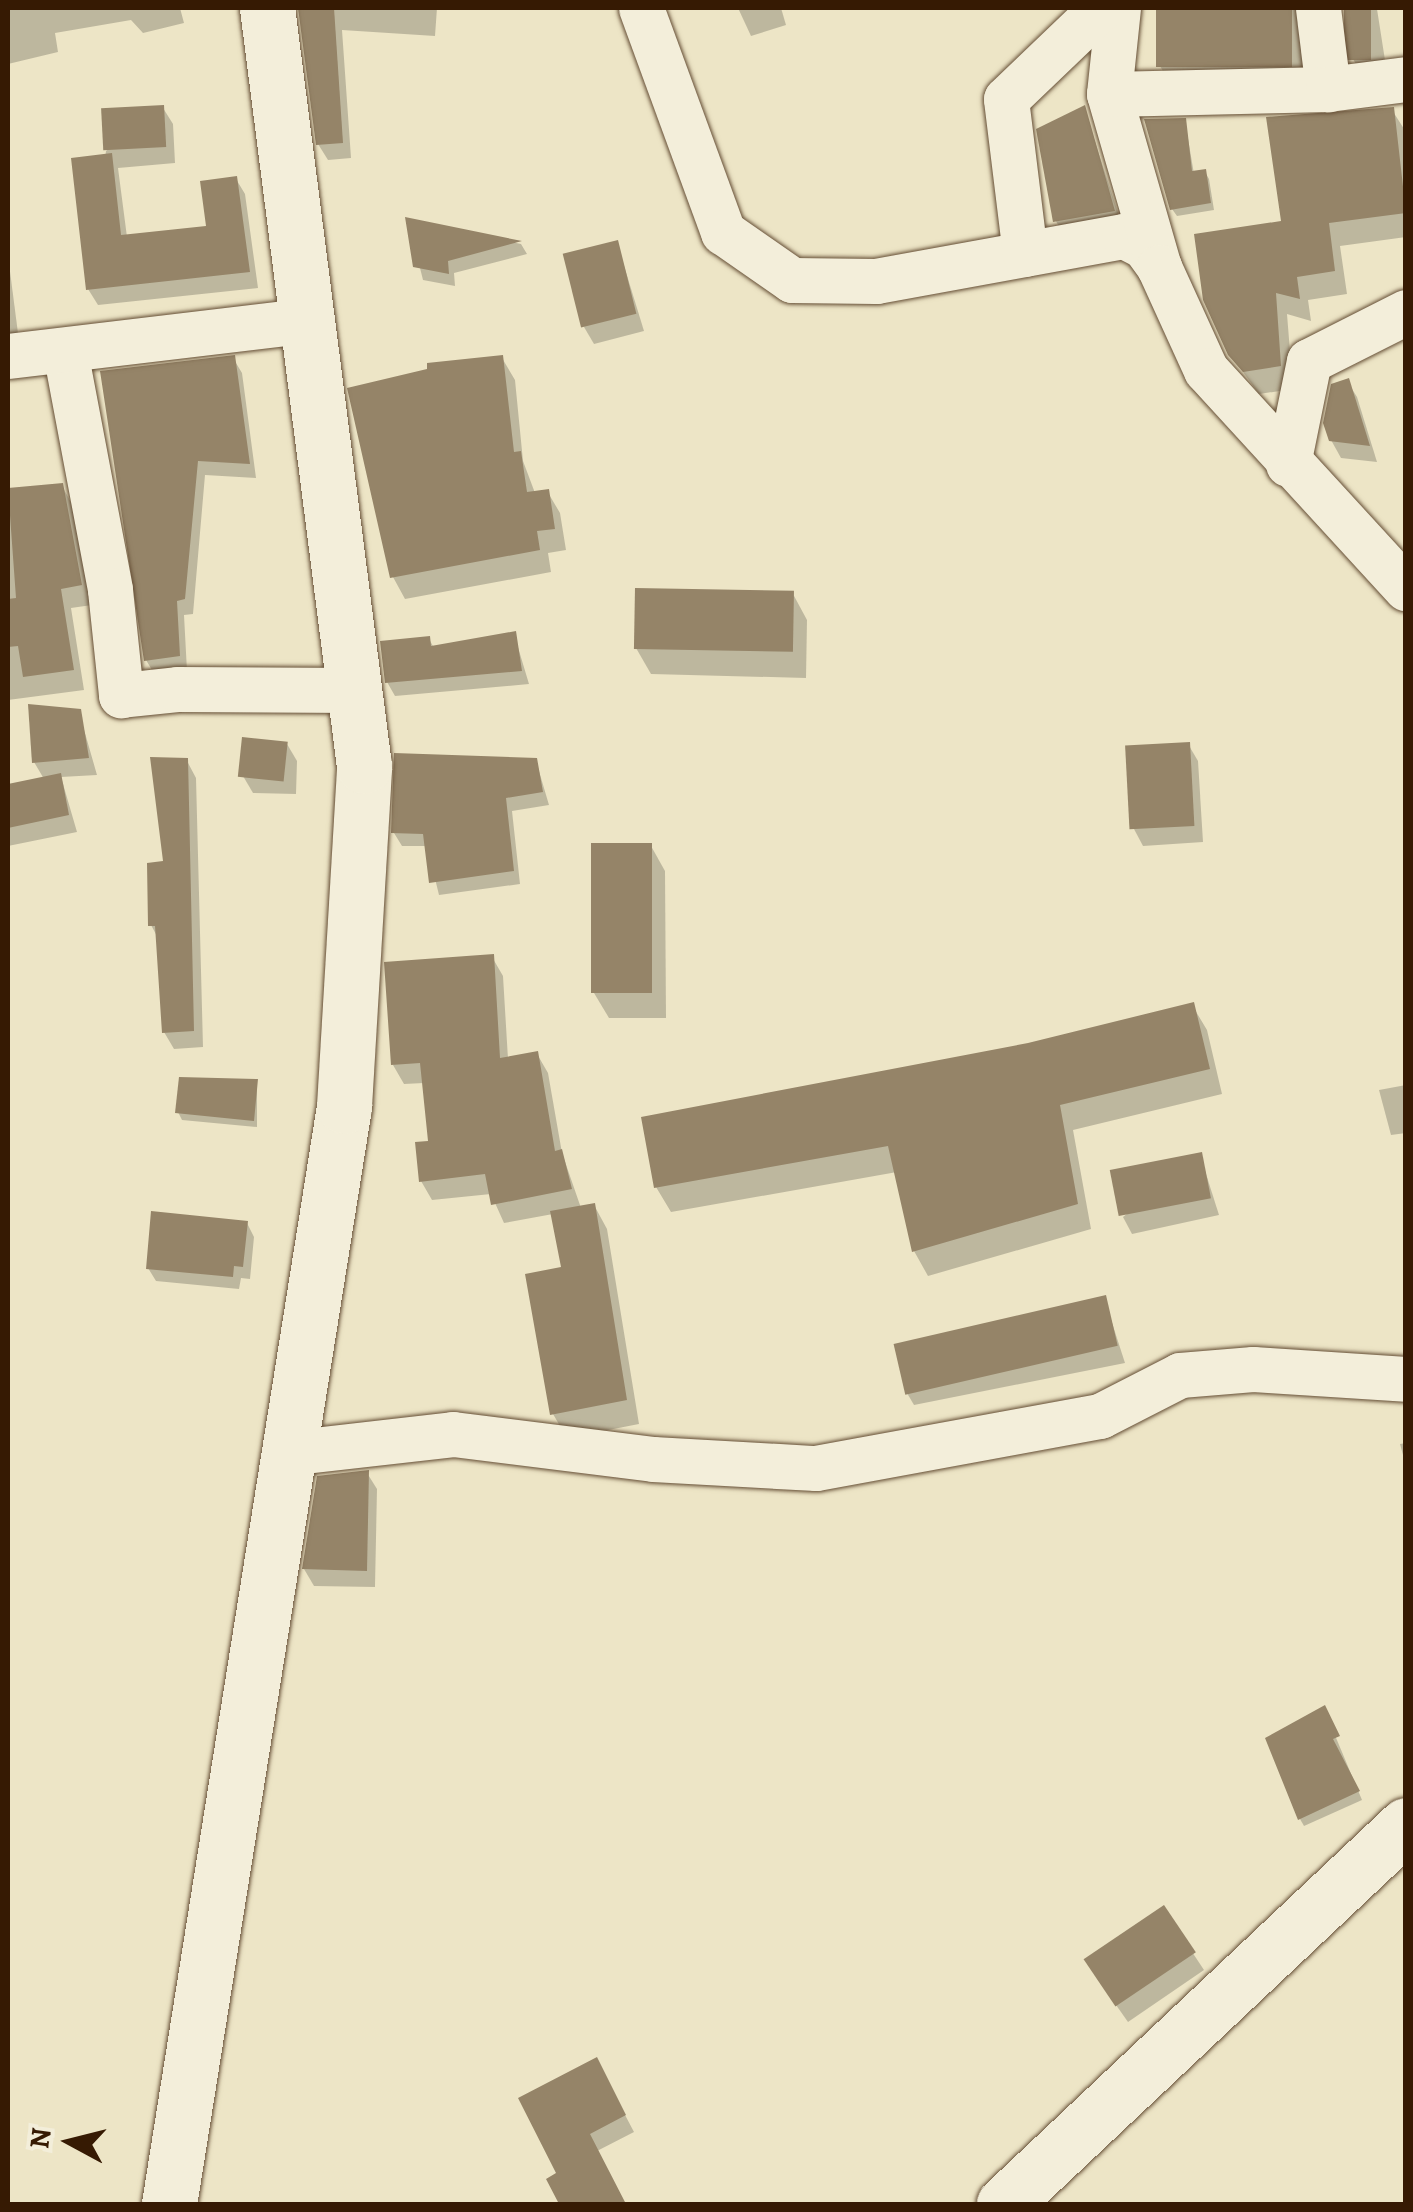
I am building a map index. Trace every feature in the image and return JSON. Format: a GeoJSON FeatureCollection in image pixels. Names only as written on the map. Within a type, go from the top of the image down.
{"type":"FeatureCollection","features":[{"type":"Feature","properties":{"kind":"street"},"geometry":{"type":"LineString","coordinates":[[169,2204],[344,1106],[364,766],[268,8]]}},
{"type":"Feature","properties":{"kind":"street"},"geometry":{"type":"LineString","coordinates":[[640,8],[723,232],[792,280],[876,281],[1124,236],[1144,246],[1159,267]]}},
{"type":"Feature","properties":{"kind":"street"},"geometry":{"type":"LineString","coordinates":[[1026,254],[1006,99],[1100,8]]}},
{"type":"Feature","properties":{"kind":"street"},"geometry":{"type":"LineString","coordinates":[[1118,8],[1109,94],[1159,267],[1206,370],[1288,464],[1406,588]]}},
{"type":"Feature","properties":{"kind":"street"},"geometry":{"type":"LineString","coordinates":[[1318,8],[1328,88]]}},
{"type":"Feature","properties":{"kind":"street"},"geometry":{"type":"LineString","coordinates":[[1109,94],[1328,88],[1406,78]]}},
{"type":"Feature","properties":{"kind":"street"},"geometry":{"type":"LineString","coordinates":[[1288,464],[1309,361],[1406,312]]}},
{"type":"Feature","properties":{"kind":"street"},"geometry":{"type":"LineString","coordinates":[[8,356],[308,320]]}},
{"type":"Feature","properties":{"kind":"street"},"geometry":{"type":"LineString","coordinates":[[65,351],[110,590],[121,696],[177,688],[356,690]]}},
{"type":"Feature","properties":{"kind":"street"},"geometry":{"type":"LineString","coordinates":[[287,1453],[453,1434],[653,1459],[816,1468],[1100,1416],[1180,1375],[1253,1369],[1406,1379]]}},
{"type":"Feature","properties":{"kind":"street"},"geometry":{"type":"LineString","coordinates":[[1004,2204],[1400,1845]]}},
{"type":"Feature","properties":{"kind":"building"},"geometry":{"type":"Polygon","coordinates":[[[298,8],[334,8],[343,143],[316,145],[298,8]]]}},
{"type":"Feature","properties":{"kind":"building"},"geometry":{"type":"Polygon","coordinates":[[[1156,8],[1292,8],[1292,67],[1156,67],[1156,8]]]}},
{"type":"Feature","properties":{"kind":"building"},"geometry":{"type":"Polygon","coordinates":[[[1344,8],[1371,8],[1371,60],[1344,60],[1344,8]]]}},
{"type":"Feature","properties":{"kind":"building"},"geometry":{"type":"Polygon","coordinates":[[[164,105],[166,147],[103,150],[101,108],[164,105]]]}},
{"type":"Feature","properties":{"kind":"building"},"geometry":{"type":"Polygon","coordinates":[[[1085,105],[1115,211],[1053,222],[1036,129],[1085,105]]]}},
{"type":"Feature","properties":{"kind":"building"},"geometry":{"type":"Polygon","coordinates":[[[1394,107],[1406,213],[1329,223],[1335,271],[1297,277],[1300,299],[1276,293],[1281,366],[1243,372],[1228,355],[1203,300],[1194,234],[1281,221],[1266,117],[1394,107]]]}},
{"type":"Feature","properties":{"kind":"building"},"geometry":{"type":"Polygon","coordinates":[[[1186,118],[1192,171],[1206,169],[1211,203],[1170,210],[1144,119],[1186,118]]]}},
{"type":"Feature","properties":{"kind":"building"},"geometry":{"type":"Polygon","coordinates":[[[112,153],[121,235],[206,226],[200,181],[237,176],[250,272],[86,290],[71,158],[112,153]]]}},
{"type":"Feature","properties":{"kind":"building"},"geometry":{"type":"Polygon","coordinates":[[[405,217],[522,241],[448,261],[449,274],[413,267],[405,217]]]}},
{"type":"Feature","properties":{"kind":"building"},"geometry":{"type":"Polygon","coordinates":[[[618,240],[636,314],[581,328],[563,254],[618,240]]]}},
{"type":"Feature","properties":{"kind":"building"},"geometry":{"type":"Polygon","coordinates":[[[235,355],[250,464],[198,461],[185,599],[177,601],[180,656],[144,661],[100,371],[235,355]]]}},
{"type":"Feature","properties":{"kind":"building"},"geometry":{"type":"Polygon","coordinates":[[[503,355],[514,452],[521,451],[527,492],[549,489],[555,529],[537,531],[540,550],[390,578],[347,388],[427,369],[427,363],[503,355]]]}},
{"type":"Feature","properties":{"kind":"building"},"geometry":{"type":"Polygon","coordinates":[[[1349,378],[1370,446],[1329,441],[1323,423],[1331,384],[1349,378]]]}},
{"type":"Feature","properties":{"kind":"building"},"geometry":{"type":"Polygon","coordinates":[[[63,483],[82,585],[61,589],[74,670],[23,677],[18,646],[8,647],[8,599],[16,598],[8,488],[63,483]]]}},
{"type":"Feature","properties":{"kind":"building"},"geometry":{"type":"Polygon","coordinates":[[[635,588],[794,591],[793,652],[634,649],[635,588]]]}},
{"type":"Feature","properties":{"kind":"building"},"geometry":{"type":"Polygon","coordinates":[[[516,631],[522,671],[385,683],[380,641],[430,636],[431,646],[516,631]]]}},
{"type":"Feature","properties":{"kind":"building"},"geometry":{"type":"Polygon","coordinates":[[[28,704],[81,709],[89,758],[32,763],[28,704]]]}},
{"type":"Feature","properties":{"kind":"building"},"geometry":{"type":"Polygon","coordinates":[[[242,737],[288,742],[284,782],[238,777],[242,737]]]}},
{"type":"Feature","properties":{"kind":"building"},"geometry":{"type":"Polygon","coordinates":[[[1190,742],[1194,826],[1129,829],[1125,745],[1190,742]]]}},
{"type":"Feature","properties":{"kind":"building"},"geometry":{"type":"Polygon","coordinates":[[[394,753],[537,758],[543,792],[506,798],[514,871],[429,883],[423,834],[391,833],[394,753]]]}},
{"type":"Feature","properties":{"kind":"building"},"geometry":{"type":"Polygon","coordinates":[[[150,757],[188,758],[194,1031],[162,1033],[155,926],[148,926],[147,863],[163,861],[150,757]]]}},
{"type":"Feature","properties":{"kind":"building"},"geometry":{"type":"Polygon","coordinates":[[[61,773],[69,815],[8,828],[8,784],[61,773]]]}},
{"type":"Feature","properties":{"kind":"building"},"geometry":{"type":"Polygon","coordinates":[[[591,843],[652,843],[652,993],[591,993],[591,843]]]}},
{"type":"Feature","properties":{"kind":"building"},"geometry":{"type":"Polygon","coordinates":[[[494,954],[500,1058],[538,1051],[555,1151],[562,1149],[572,1189],[491,1205],[485,1174],[419,1182],[415,1142],[428,1141],[420,1063],[391,1065],[384,962],[494,954]]]}},
{"type":"Feature","properties":{"kind":"building"},"geometry":{"type":"Polygon","coordinates":[[[1194,1002],[1210,1069],[1060,1105],[1078,1204],[912,1252],[888,1146],[654,1188],[641,1117],[1028,1043],[1194,1002]]]}},
{"type":"Feature","properties":{"kind":"building"},"geometry":{"type":"Polygon","coordinates":[[[179,1077],[258,1079],[254,1121],[175,1113],[179,1077]]]}},
{"type":"Feature","properties":{"kind":"building"},"geometry":{"type":"Polygon","coordinates":[[[1202,1152],[1211,1198],[1119,1216],[1110,1170],[1202,1152]]]}},
{"type":"Feature","properties":{"kind":"building"},"geometry":{"type":"Polygon","coordinates":[[[595,1203],[627,1400],[550,1415],[525,1274],[561,1267],[550,1211],[595,1203]]]}},
{"type":"Feature","properties":{"kind":"building"},"geometry":{"type":"Polygon","coordinates":[[[151,1211],[248,1221],[243,1267],[234,1266],[233,1277],[146,1269],[151,1211]]]}},
{"type":"Feature","properties":{"kind":"building"},"geometry":{"type":"Polygon","coordinates":[[[1106,1295],[1118,1346],[905,1395],[894,1344],[1106,1295]]]}},
{"type":"Feature","properties":{"kind":"building"},"geometry":{"type":"Polygon","coordinates":[[[369,1470],[367,1571],[302,1569],[317,1476],[369,1470]]]}},
{"type":"Feature","properties":{"kind":"building"},"geometry":{"type":"Polygon","coordinates":[[[1325,1705],[1340,1736],[1333,1739],[1360,1791],[1298,1820],[1265,1738],[1325,1705]]]}},
{"type":"Feature","properties":{"kind":"building"},"geometry":{"type":"Polygon","coordinates":[[[1164,1905],[1196,1952],[1115,2006],[1084,1959],[1164,1905]]]}},
{"type":"Feature","properties":{"kind":"building"},"geometry":{"type":"Polygon","coordinates":[[[597,2057],[626,2115],[590,2134],[626,2204],[559,2204],[546,2179],[556,2173],[518,2098],[597,2057]]]}}]}
